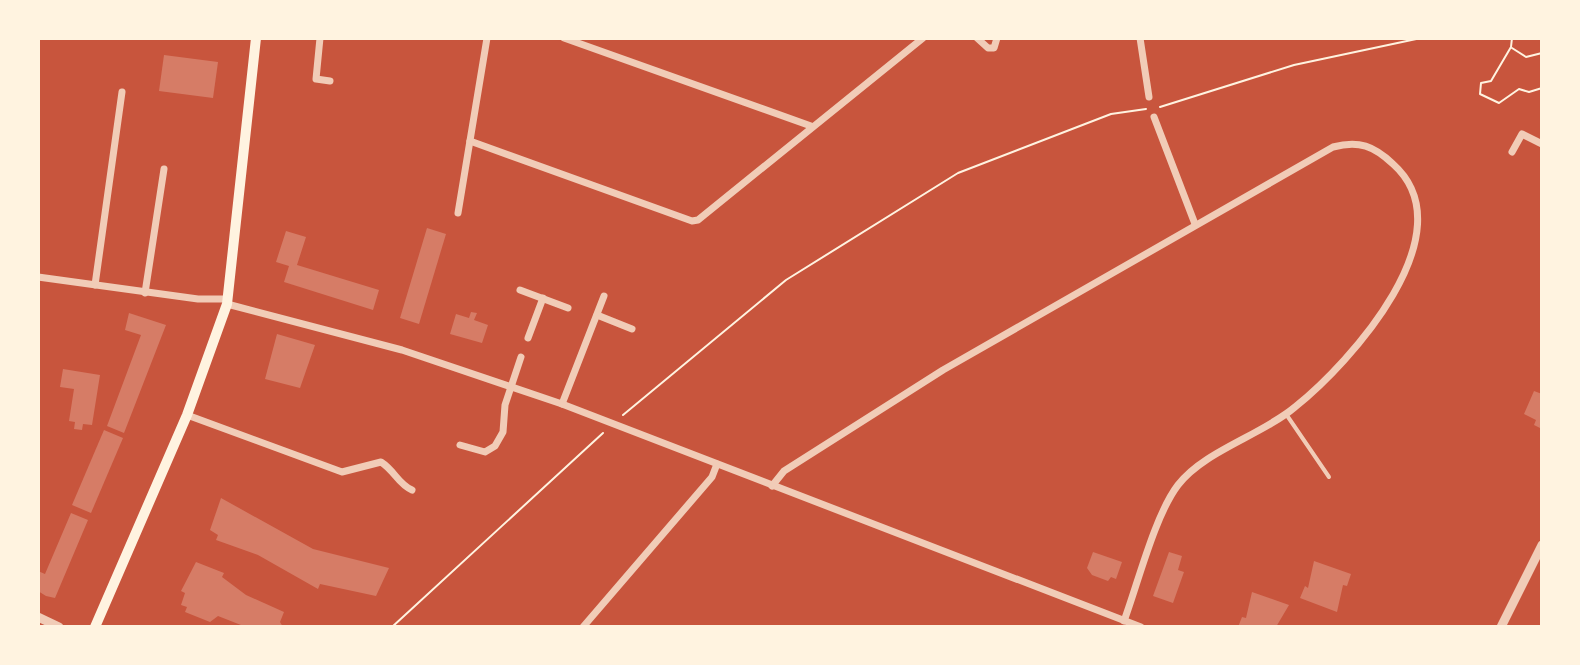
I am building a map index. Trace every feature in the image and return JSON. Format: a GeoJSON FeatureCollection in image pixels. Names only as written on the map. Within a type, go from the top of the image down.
{"type":"FeatureCollection","features":[{"type":"Feature","properties":{"kind":"main road"},"geometry":{"type":"LineString","coordinates":[[95,627],[187,415],[227,301],[256,38]]}},
{"type":"Feature","properties":{"kind":"street"},"geometry":{"type":"LineString","coordinates":[[320,38],[316,79],[330,81]]}},
{"type":"Feature","properties":{"kind":"street"},"geometry":{"type":"LineString","coordinates":[[458,213],[487,38]]}},
{"type":"Feature","properties":{"kind":"street"},"geometry":{"type":"LineString","coordinates":[[564,38],[811,126]]}},
{"type":"Feature","properties":{"kind":"street"},"geometry":{"type":"LineString","coordinates":[[470,141],[692,221],[923,38]]}},
{"type":"Feature","properties":{"kind":"street"},"geometry":{"type":"LineString","coordinates":[[977,38],[988,48],[994,48],[997,38]]}},
{"type":"Feature","properties":{"kind":"street"},"geometry":{"type":"LineString","coordinates":[[1140,38],[1149,97]]}},
{"type":"Feature","properties":{"kind":"street"},"geometry":{"type":"LineString","coordinates":[[95,285],[122,92]]}},
{"type":"Feature","properties":{"kind":"street"},"geometry":{"type":"LineString","coordinates":[[1154,117],[1195,224]]}},
{"type":"Feature","properties":{"kind":"street"},"geometry":{"type":"LineString","coordinates":[[1512,152],[1522,134],[1542,144]]}},
{"type":"Feature","properties":{"kind":"street"},"geometry":{"type":"LineString","coordinates":[[772,486],[784,471],[943,370],[1333,147],[1361,143],[1392,162],[1413,189],[1418,207],[1418,224],[1409,262],[1393,297],[1370,330],[1320,386],[1286,414],[1196,469],[1179,483],[1167,503],[1128,624]]}},
{"type":"Feature","properties":{"kind":"street"},"geometry":{"type":"LineString","coordinates":[[145,293],[164,169]]}},
{"type":"Feature","properties":{"kind":"street"},"geometry":{"type":"LineString","coordinates":[[38,277],[227,301],[363,339],[562,404],[772,486],[811,497],[1141,627]]}},
{"type":"Feature","properties":{"kind":"street"},"geometry":{"type":"LineString","coordinates":[[520,290],[568,308]]}},
{"type":"Feature","properties":{"kind":"street"},"geometry":{"type":"LineString","coordinates":[[562,404],[604,296]]}},
{"type":"Feature","properties":{"kind":"street"},"geometry":{"type":"LineString","coordinates":[[528,338],[543,298]]}},
{"type":"Feature","properties":{"kind":"street"},"geometry":{"type":"LineString","coordinates":[[597,315],[632,329]]}},
{"type":"Feature","properties":{"kind":"street"},"geometry":{"type":"LineString","coordinates":[[460,445],[485,452],[495,446],[503,432],[505,405],[521,357]]}},
{"type":"Feature","properties":{"kind":"street"},"geometry":{"type":"LineString","coordinates":[[187,415],[342,472],[381,462],[394,470],[401,486],[412,490]]}},
{"type":"Feature","properties":{"kind":"street"},"geometry":{"type":"LineString","coordinates":[[583,627],[712,477],[717,464]]}},
{"type":"Feature","properties":{"kind":"street"},"geometry":{"type":"LineString","coordinates":[[1501,627],[1542,545]]}},
{"type":"Feature","properties":{"kind":"street"},"geometry":{"type":"LineString","coordinates":[[38,617],[59,627]]}},
{"type":"Feature","properties":{"kind":"lane"},"geometry":{"type":"LineString","coordinates":[[1286,414],[1329,477]]}},
{"type":"Feature","properties":{"kind":"path"},"geometry":{"type":"LineString","coordinates":[[621,417],[799,272],[958,173],[1111,114],[1166,106],[1294,65],[1421,38]]}},
{"type":"Feature","properties":{"kind":"path"},"geometry":{"type":"LineString","coordinates":[[1512,38],[1511,47],[1491,81],[1481,83],[1480,94],[1499,103],[1519,89],[1529,92],[1542,88]]}},
{"type":"Feature","properties":{"kind":"path"},"geometry":{"type":"LineString","coordinates":[[1511,47],[1526,57],[1542,53]]}},
{"type":"Feature","properties":{"kind":"path"},"geometry":{"type":"LineString","coordinates":[[392,627],[598,437]]}},
{"type":"Feature","properties":{"kind":"building"},"geometry":{"type":"Polygon","coordinates":[[[164,55],[218,62],[213,98],[159,91],[164,55]]]}},
{"type":"Feature","properties":{"kind":"building"},"geometry":{"type":"Polygon","coordinates":[[[427,228],[446,234],[419,324],[400,318],[427,228]]]}},
{"type":"Feature","properties":{"kind":"building"},"geometry":{"type":"Polygon","coordinates":[[[286,231],[306,237],[297,265],[379,290],[373,310],[284,282],[289,266],[276,262],[286,231]]]}},
{"type":"Feature","properties":{"kind":"building"},"geometry":{"type":"Polygon","coordinates":[[[471,312],[477,313],[474,320],[488,325],[482,343],[450,334],[456,314],[469,318],[471,312]]]}},
{"type":"Feature","properties":{"kind":"building"},"geometry":{"type":"Polygon","coordinates":[[[129,313],[166,325],[124,433],[107,426],[141,335],[125,330],[129,313]]]}},
{"type":"Feature","properties":{"kind":"building"},"geometry":{"type":"Polygon","coordinates":[[[277,334],[315,345],[300,388],[265,379],[277,334]]]}},
{"type":"Feature","properties":{"kind":"building"},"geometry":{"type":"Polygon","coordinates":[[[63,369],[100,375],[92,425],[83,424],[82,430],[74,429],[75,422],[69,421],[74,389],[60,387],[63,369]]]}},
{"type":"Feature","properties":{"kind":"building"},"geometry":{"type":"Polygon","coordinates":[[[1534,391],[1542,394],[1542,429],[1534,425],[1536,420],[1524,414],[1534,391]]]}},
{"type":"Feature","properties":{"kind":"building"},"geometry":{"type":"Polygon","coordinates":[[[104,430],[123,438],[91,513],[72,505],[104,430]]]}},
{"type":"Feature","properties":{"kind":"building"},"geometry":{"type":"Polygon","coordinates":[[[221,498],[313,549],[389,568],[376,596],[320,584],[318,589],[258,555],[216,540],[218,535],[210,530],[221,498]]]}},
{"type":"Feature","properties":{"kind":"building"},"geometry":{"type":"Polygon","coordinates":[[[71,513],[88,520],[55,598],[46,596],[38,591],[38,571],[45,574],[71,513]]]}},
{"type":"Feature","properties":{"kind":"building"},"geometry":{"type":"Polygon","coordinates":[[[1093,552],[1122,562],[1116,579],[1111,577],[1108,581],[1092,575],[1087,568],[1093,552]]]}},
{"type":"Feature","properties":{"kind":"building"},"geometry":{"type":"Polygon","coordinates":[[[1169,552],[1182,556],[1178,570],[1184,572],[1173,603],[1153,596],[1169,552]]]}},
{"type":"Feature","properties":{"kind":"building"},"geometry":{"type":"Polygon","coordinates":[[[1314,561],[1351,574],[1347,586],[1343,585],[1337,612],[1300,598],[1305,586],[1308,588],[1314,561]]]}},
{"type":"Feature","properties":{"kind":"building"},"geometry":{"type":"Polygon","coordinates":[[[196,562],[224,573],[222,577],[246,595],[284,612],[280,622],[283,627],[246,627],[218,616],[210,622],[185,612],[187,607],[181,605],[185,593],[181,591],[196,562]]]}},
{"type":"Feature","properties":{"kind":"building"},"geometry":{"type":"Polygon","coordinates":[[[1252,592],[1289,605],[1276,627],[1238,627],[1242,617],[1246,618],[1252,592]]]}}]}
